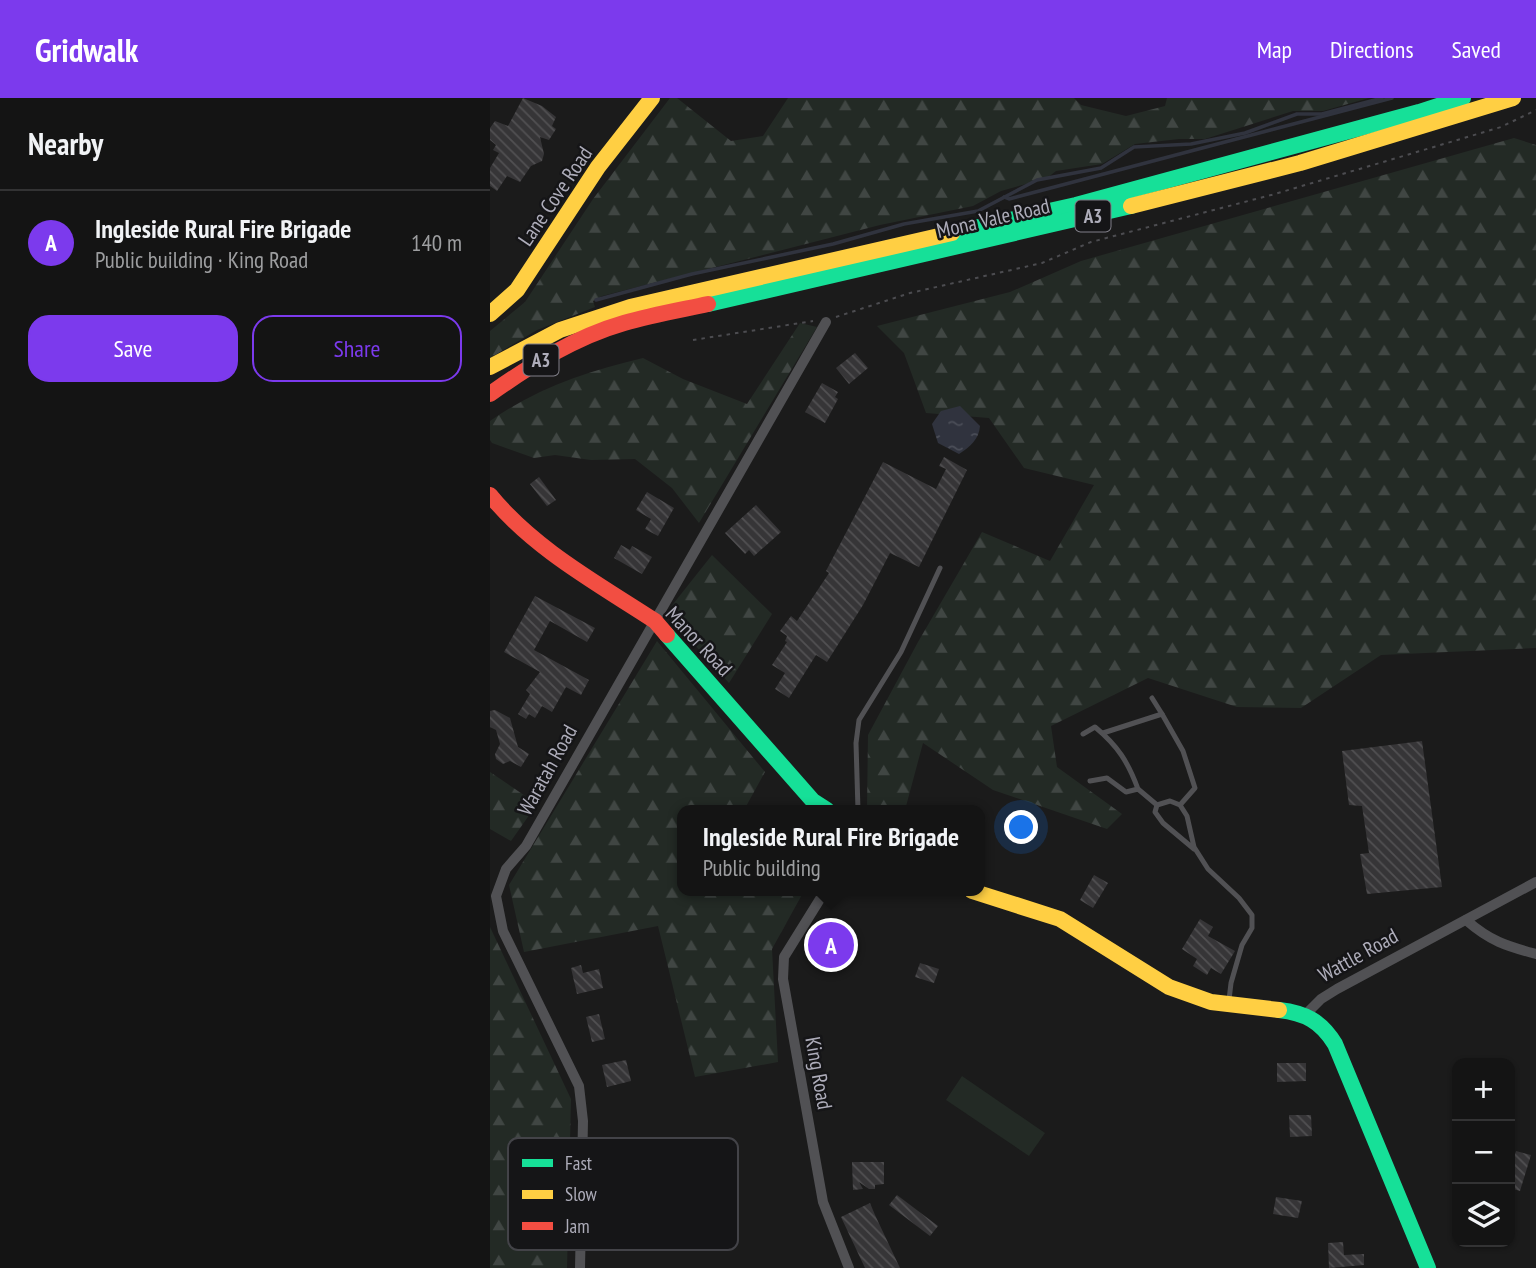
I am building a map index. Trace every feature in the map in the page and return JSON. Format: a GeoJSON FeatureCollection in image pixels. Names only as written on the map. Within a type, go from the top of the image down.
{"type":"FeatureCollection","features":[{"type":"Feature","properties":{"kind":"main road","name":"Lane Cove Road"},"geometry":{"type":"LineString","coordinates":[[490,314],[517,290],[598,167],[652,98]]}},
{"type":"Feature","properties":{"kind":"main road","name":"Mona Vale Road"},"geometry":{"type":"LineString","coordinates":[[490,367],[560,330],[630,307],[1076,205],[1463,98]]}},
{"type":"Feature","properties":{"kind":"main road","name":"Mona Vale Road"},"geometry":{"type":"LineString","coordinates":[[490,394],[569,344],[624,323],[1078,220],[1300,163],[1513,98]]}},
{"type":"Feature","properties":{"kind":"main road","name":"Manor Road"},"geometry":{"type":"LineString","coordinates":[[490,495],[508,517],[538,544],[655,621],[819,805]]}},
{"type":"Feature","properties":{"kind":"main road"},"geometry":{"type":"LineString","coordinates":[[985,895],[1060,919],[1170,987],[1211,1002],[1306,1014],[1325,1030],[1334,1042],[1428,1268]]}},
{"type":"Feature","properties":{"kind":"street","name":"Waratah Road"},"geometry":{"type":"LineString","coordinates":[[583,1138],[579,1086],[503,932],[496,896],[506,869],[526,846],[826,320]]}},
{"type":"Feature","properties":{"kind":"street","name":"Wattle Road"},"geometry":{"type":"LineString","coordinates":[[1306,1014],[1321,999],[1337,989],[1536,882]]}},
{"type":"Feature","properties":{"kind":"street","name":"King Road"},"geometry":{"type":"LineString","coordinates":[[822,896],[784,957],[783,979],[822,1202],[849,1268]]}},
{"type":"Feature","properties":{"kind":"street"},"geometry":{"type":"LineString","coordinates":[[1466,920],[1482,934],[1500,944],[1536,954]]}},
{"type":"Feature","properties":{"kind":"street","name":"Waratah Road"},"geometry":{"type":"LineString","coordinates":[[580,1250],[580,1268]]}},
{"type":"Feature","properties":{"kind":"lane"},"geometry":{"type":"LineString","coordinates":[[858,805],[856,743],[859,720],[901,652],[940,568]]}},
{"type":"Feature","properties":{"kind":"lane"},"geometry":{"type":"LineString","coordinates":[[1152,698],[1183,751],[1195,788],[1180,805]]}},
{"type":"Feature","properties":{"kind":"lane"},"geometry":{"type":"LineString","coordinates":[[1103,733],[1163,714]]}},
{"type":"Feature","properties":{"kind":"lane"},"geometry":{"type":"LineString","coordinates":[[1083,734],[1095,727],[1113,742],[1130,767],[1138,789],[1157,805]]}},
{"type":"Feature","properties":{"kind":"lane"},"geometry":{"type":"LineString","coordinates":[[1090,781],[1107,778],[1125,794],[1138,789]]}},
{"type":"Feature","properties":{"kind":"lane"},"geometry":{"type":"LineString","coordinates":[[1157,805],[1170,801],[1180,805],[1187,816],[1194,849]]}},
{"type":"Feature","properties":{"kind":"lane"},"geometry":{"type":"LineString","coordinates":[[1157,805],[1155,813],[1163,823],[1194,849],[1208,869],[1252,915],[1252,928],[1240,954],[1231,984],[1229,1003]]}},
{"type":"Feature","properties":{"kind":"path"},"geometry":{"type":"LineString","coordinates":[[826,320],[910,293],[1042,263],[1091,242],[1214,211],[1501,127],[1536,110]]}},
{"type":"Feature","properties":{"kind":"path"},"geometry":{"type":"LineString","coordinates":[[693,340],[813,321]]}},
{"type":"Feature","properties":{"kind":"green space"},"geometry":{"type":"Polygon","coordinates":[[[670,98],[677,98],[731,141],[763,136],[788,98],[1074,98],[1081,105],[1126,116],[1165,106],[1167,98],[1369,98],[1323,111],[1293,111],[1205,139],[1135,144],[1102,164],[1056,171],[1047,178],[1001,191],[973,206],[880,225],[602,296],[593,301],[595,307],[537,330],[490,358],[490,331],[525,302],[593,199],[670,98]]]}},
{"type":"Feature","properties":{"kind":"green space"},"geometry":{"type":"Polygon","coordinates":[[[1514,138],[1536,145],[1536,648],[1381,655],[1301,708],[1237,707],[1148,678],[1051,726],[1057,767],[1122,814],[1107,829],[993,790],[923,743],[906,805],[867,805],[868,735],[982,532],[1050,561],[1094,485],[1024,468],[989,418],[926,413],[904,353],[877,326],[1010,292],[1081,261],[1514,138]]]}},
{"type":"Feature","properties":{"kind":"green space"},"geometry":{"type":"Polygon","coordinates":[[[800,323],[817,327],[699,523],[672,488],[635,459],[591,460],[555,455],[534,458],[490,440],[490,421],[526,399],[583,375],[643,358],[683,379],[747,404],[800,323]]]}},
{"type":"Feature","properties":{"kind":"green space"},"geometry":{"type":"Polygon","coordinates":[[[712,555],[772,614],[729,683],[666,613],[712,555]]]}},
{"type":"Feature","properties":{"kind":"green space"},"geometry":{"type":"Polygon","coordinates":[[[657,641],[765,772],[747,805],[677,805],[677,896],[801,896],[772,949],[778,1062],[695,1077],[658,926],[524,952],[509,885],[657,641]]]}},
{"type":"Feature","properties":{"kind":"green space"},"geometry":{"type":"Polygon","coordinates":[[[490,772],[537,804],[511,841],[490,829],[490,772]]]}},
{"type":"Feature","properties":{"kind":"green space"},"geometry":{"type":"Polygon","coordinates":[[[490,927],[571,1099],[570,1138],[508,1138],[508,1250],[567,1250],[567,1268],[490,1268],[490,927]]]}},
{"type":"Feature","properties":{"kind":"green space"},"geometry":{"type":"Polygon","coordinates":[[[962,1076],[1045,1133],[1029,1156],[946,1100],[962,1076]]]}},
{"type":"Feature","properties":{"kind":"water"},"geometry":{"type":"Polygon","coordinates":[[[960,406],[980,426],[973,442],[959,454],[938,443],[932,424],[941,411],[960,406]]]}},
{"type":"Feature","properties":{"kind":"building"},"geometry":{"type":"Polygon","coordinates":[[[523,98],[542,106],[556,117],[552,126],[556,129],[549,140],[540,137],[544,154],[542,161],[531,166],[520,182],[507,176],[497,191],[490,186],[490,168],[499,153],[493,150],[496,145],[490,140],[490,128],[495,121],[508,126],[523,98]]]}},
{"type":"Feature","properties":{"kind":"building"},"geometry":{"type":"Polygon","coordinates":[[[855,353],[868,368],[849,384],[836,368],[855,353]]]}},
{"type":"Feature","properties":{"kind":"building"},"geometry":{"type":"Polygon","coordinates":[[[822,383],[838,392],[835,397],[838,399],[825,423],[805,412],[822,383]]]}},
{"type":"Feature","properties":{"kind":"building"},"geometry":{"type":"Polygon","coordinates":[[[944,457],[967,470],[919,567],[890,553],[863,605],[827,662],[816,655],[789,698],[775,689],[785,673],[772,665],[787,642],[787,636],[780,631],[791,616],[797,621],[829,573],[826,571],[883,462],[936,489],[946,469],[939,466],[944,457]]]}},
{"type":"Feature","properties":{"kind":"building"},"geometry":{"type":"Polygon","coordinates":[[[539,477],[556,500],[547,506],[530,484],[539,477]]]}},
{"type":"Feature","properties":{"kind":"building"},"geometry":{"type":"Polygon","coordinates":[[[647,492],[674,508],[658,536],[645,529],[651,519],[636,510],[647,492]]]}},
{"type":"Feature","properties":{"kind":"building"},"geometry":{"type":"Polygon","coordinates":[[[756,505],[781,532],[754,556],[749,550],[745,554],[725,533],[756,505]]]}},
{"type":"Feature","properties":{"kind":"building"},"geometry":{"type":"Polygon","coordinates":[[[621,545],[630,550],[632,546],[652,557],[642,574],[614,558],[621,545]]]}},
{"type":"Feature","properties":{"kind":"building"},"geometry":{"type":"Polygon","coordinates":[[[535,596],[595,628],[587,642],[550,621],[534,650],[589,680],[581,695],[566,687],[552,712],[542,706],[535,718],[529,714],[526,719],[518,714],[530,694],[526,690],[540,672],[504,652],[535,596]]]}},
{"type":"Feature","properties":{"kind":"building"},"geometry":{"type":"Polygon","coordinates":[[[495,710],[510,718],[518,747],[529,754],[521,767],[510,761],[503,764],[496,759],[495,754],[500,744],[496,730],[490,727],[490,711],[495,710]]]}},
{"type":"Feature","properties":{"kind":"building"},"geometry":{"type":"Polygon","coordinates":[[[1422,741],[1442,887],[1367,894],[1360,854],[1369,853],[1362,806],[1349,805],[1342,751],[1422,741]]]}},
{"type":"Feature","properties":{"kind":"building"},"geometry":{"type":"Polygon","coordinates":[[[1094,875],[1108,883],[1093,908],[1080,900],[1094,875]]]}},
{"type":"Feature","properties":{"kind":"building"},"geometry":{"type":"Polygon","coordinates":[[[1200,919],[1213,927],[1208,936],[1235,951],[1221,974],[1211,968],[1207,975],[1193,966],[1197,959],[1182,949],[1200,919]]]}},
{"type":"Feature","properties":{"kind":"building"},"geometry":{"type":"Polygon","coordinates":[[[826,930],[840,938],[823,968],[809,960],[826,930]]]}},
{"type":"Feature","properties":{"kind":"building"},"geometry":{"type":"Polygon","coordinates":[[[920,963],[939,969],[934,983],[915,977],[920,963]]]}},
{"type":"Feature","properties":{"kind":"building"},"geometry":{"type":"Polygon","coordinates":[[[581,965],[583,973],[599,969],[603,988],[577,994],[571,968],[581,965]]]}},
{"type":"Feature","properties":{"kind":"building"},"geometry":{"type":"Polygon","coordinates":[[[599,1014],[605,1039],[592,1042],[586,1017],[599,1014]]]}},
{"type":"Feature","properties":{"kind":"building"},"geometry":{"type":"Polygon","coordinates":[[[626,1060],[631,1081],[607,1087],[602,1065],[626,1060]]]}},
{"type":"Feature","properties":{"kind":"building"},"geometry":{"type":"Polygon","coordinates":[[[1277,1063],[1306,1063],[1306,1081],[1277,1082],[1277,1063]]]}},
{"type":"Feature","properties":{"kind":"building"},"geometry":{"type":"Polygon","coordinates":[[[1289,1115],[1311,1115],[1312,1136],[1290,1137],[1289,1115]]]}},
{"type":"Feature","properties":{"kind":"building"},"geometry":{"type":"Polygon","coordinates":[[[1516,1151],[1531,1155],[1520,1191],[1515,1190],[1516,1151]]]}},
{"type":"Feature","properties":{"kind":"building"},"geometry":{"type":"Polygon","coordinates":[[[852,1162],[884,1162],[884,1184],[869,1189],[859,1182],[863,1189],[853,1190],[852,1162]]]}},
{"type":"Feature","properties":{"kind":"building"},"geometry":{"type":"Polygon","coordinates":[[[897,1195],[938,1226],[930,1236],[889,1205],[897,1195]]]}},
{"type":"Feature","properties":{"kind":"building"},"geometry":{"type":"Polygon","coordinates":[[[1276,1197],[1302,1201],[1298,1218],[1273,1214],[1276,1197]]]}},
{"type":"Feature","properties":{"kind":"building"},"geometry":{"type":"Polygon","coordinates":[[[870,1203],[900,1268],[865,1268],[841,1217],[870,1203]]]}},
{"type":"Feature","properties":{"kind":"building"},"geometry":{"type":"Polygon","coordinates":[[[1343,1242],[1344,1255],[1364,1254],[1364,1265],[1329,1268],[1328,1243],[1343,1242]]]}},
{"type":"Feature","properties":{"kind":"waterway"},"geometry":{"type":"LineString","coordinates":[[596,300],[692,274],[833,244],[904,224],[978,211],[1037,180],[1101,168],[1134,147],[1191,144],[1245,133],[1297,114],[1322,114],[1382,98]]}},
{"type":"Feature","properties":{"kind":"waterway"},"geometry":{"type":"LineString","coordinates":[[1004,197],[1009,199],[1392,98]]}},
{"type":"Feature","properties":{"kind":"traffic: fast"},"geometry":{"type":"LineString","coordinates":[[952,233],[1076,205],[1463,98]]}},
{"type":"Feature","properties":{"kind":"traffic: fast"},"geometry":{"type":"LineString","coordinates":[[708,304],[1131,206]]}},
{"type":"Feature","properties":{"kind":"traffic: fast"},"geometry":{"type":"LineString","coordinates":[[667,635],[819,805]]}},
{"type":"Feature","properties":{"kind":"traffic: fast"},"geometry":{"type":"LineString","coordinates":[[1279,1010],[1297,1013],[1318,1024],[1335,1044],[1428,1268]]}},
{"type":"Feature","properties":{"kind":"traffic: slow"},"geometry":{"type":"LineString","coordinates":[[490,314],[517,290],[598,167],[652,98]]}},
{"type":"Feature","properties":{"kind":"traffic: slow"},"geometry":{"type":"LineString","coordinates":[[1131,206],[1300,163],[1513,98]]}},
{"type":"Feature","properties":{"kind":"traffic: slow"},"geometry":{"type":"LineString","coordinates":[[490,367],[560,330],[630,307],[952,233]]}},
{"type":"Feature","properties":{"kind":"traffic: slow"},"geometry":{"type":"LineString","coordinates":[[985,895],[1060,919],[1169,987],[1211,1002],[1279,1010]]}},
{"type":"Feature","properties":{"kind":"traffic: jam"},"geometry":{"type":"LineString","coordinates":[[490,394],[537,362],[588,336],[634,320],[708,304]]}},
{"type":"Feature","properties":{"kind":"traffic: jam"},"geometry":{"type":"LineString","coordinates":[[490,495],[546,549],[655,621],[667,635]]}},
{"type":"Feature","properties":{"kind":"place","name":"Ingleside Rural Fire Brigade"},"geometry":{"type":"Point","coordinates":[831,945]}}]}
